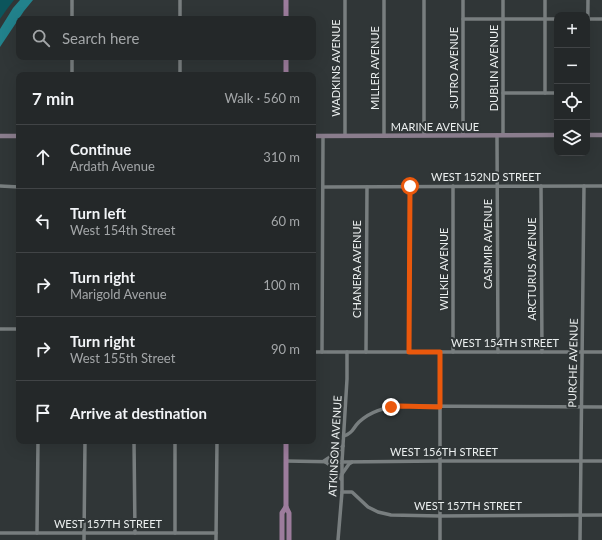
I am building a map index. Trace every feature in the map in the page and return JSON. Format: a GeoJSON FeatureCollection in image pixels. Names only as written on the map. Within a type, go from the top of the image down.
{"type":"FeatureCollection","features":[{"type":"Feature","properties":{"kind":"main road"},"geometry":{"type":"LineString","coordinates":[[286,0],[286,16]]}},
{"type":"Feature","properties":{"kind":"main road"},"geometry":{"type":"LineString","coordinates":[[286,60],[286,72]]}},
{"type":"Feature","properties":{"kind":"main road","name":"MARINE AVENUE"},"geometry":{"type":"LineString","coordinates":[[316,136],[554,135]]}},
{"type":"Feature","properties":{"kind":"main road"},"geometry":{"type":"LineString","coordinates":[[590,135],[602,135]]}},
{"type":"Feature","properties":{"kind":"main road"},"geometry":{"type":"LineString","coordinates":[[0,136],[16,136]]}},
{"type":"Feature","properties":{"kind":"main road"},"geometry":{"type":"LineString","coordinates":[[286,444],[286,507],[289,513],[289,540]]}},
{"type":"Feature","properties":{"kind":"main road"},"geometry":{"type":"LineString","coordinates":[[282,540],[282,513],[286,507]]}},
{"type":"Feature","properties":{"kind":"street"},"geometry":{"type":"LineString","coordinates":[[72,0],[72,16]]}},
{"type":"Feature","properties":{"kind":"street"},"geometry":{"type":"LineString","coordinates":[[180,0],[180,16]]}},
{"type":"Feature","properties":{"kind":"street","name":"WADKINS AVENUE"},"geometry":{"type":"LineString","coordinates":[[345,0],[345,136]]}},
{"type":"Feature","properties":{"kind":"street","name":"MILLER AVENUE"},"geometry":{"type":"LineString","coordinates":[[384,0],[384,136]]}},
{"type":"Feature","properties":{"kind":"street"},"geometry":{"type":"LineString","coordinates":[[424,0],[424,135]]}},
{"type":"Feature","properties":{"kind":"street","name":"SUTRO AVENUE"},"geometry":{"type":"LineString","coordinates":[[463,0],[463,135]]}},
{"type":"Feature","properties":{"kind":"street","name":"DUBLIN AVENUE"},"geometry":{"type":"LineString","coordinates":[[503,0],[503,135]]}},
{"type":"Feature","properties":{"kind":"street"},"geometry":{"type":"LineString","coordinates":[[545,0],[545,93]]}},
{"type":"Feature","properties":{"kind":"street"},"geometry":{"type":"LineString","coordinates":[[587,12],[588,0]]}},
{"type":"Feature","properties":{"kind":"street"},"geometry":{"type":"LineString","coordinates":[[463,18],[554,18]]}},
{"type":"Feature","properties":{"kind":"street"},"geometry":{"type":"LineString","coordinates":[[590,18],[602,18]]}},
{"type":"Feature","properties":{"kind":"street"},"geometry":{"type":"LineString","coordinates":[[587,48],[587,84]]}},
{"type":"Feature","properties":{"kind":"street"},"geometry":{"type":"LineString","coordinates":[[72,60],[72,72]]}},
{"type":"Feature","properties":{"kind":"street"},"geometry":{"type":"LineString","coordinates":[[180,60],[180,72]]}},
{"type":"Feature","properties":{"kind":"street"},"geometry":{"type":"LineString","coordinates":[[503,93],[554,93]]}},
{"type":"Feature","properties":{"kind":"street","name":"CASIMIR AVENUE"},"geometry":{"type":"LineString","coordinates":[[497,135],[498,352]]}},
{"type":"Feature","properties":{"kind":"street"},"geometry":{"type":"LineString","coordinates":[[322,352],[323,136]]}},
{"type":"Feature","properties":{"kind":"street"},"geometry":{"type":"LineString","coordinates":[[0,186],[16,186]]}},
{"type":"Feature","properties":{"kind":"street"},"geometry":{"type":"LineString","coordinates":[[409,352],[410,186]]}},
{"type":"Feature","properties":{"kind":"street","name":"WILKIE AVENUE"},"geometry":{"type":"LineString","coordinates":[[453,186],[453,352]]}},
{"type":"Feature","properties":{"kind":"street","name":"ARCTURUS AVENUE"},"geometry":{"type":"LineString","coordinates":[[541,186],[542,352]]}},
{"type":"Feature","properties":{"kind":"street","name":"PURCHE AVENUE"},"geometry":{"type":"LineString","coordinates":[[580,540],[584,186]]}},
{"type":"Feature","properties":{"kind":"street","name":"WEST 152ND STREET"},"geometry":{"type":"LineString","coordinates":[[323,187],[602,186]]}},
{"type":"Feature","properties":{"kind":"street","name":"CHANERA AVENUE"},"geometry":{"type":"LineString","coordinates":[[366,352],[367,187]]}},
{"type":"Feature","properties":{"kind":"street"},"geometry":{"type":"LineString","coordinates":[[0,328],[16,328]]}},
{"type":"Feature","properties":{"kind":"street","name":"WEST 154TH STREET"},"geometry":{"type":"LineString","coordinates":[[316,352],[602,352]]}},
{"type":"Feature","properties":{"kind":"street","name":"ATKINSON AVENUE"},"geometry":{"type":"LineString","coordinates":[[338,540],[342,492],[347,352]]}},
{"type":"Feature","properties":{"kind":"street"},"geometry":{"type":"LineString","coordinates":[[440,352],[440,540]]}},
{"type":"Feature","properties":{"kind":"street"},"geometry":{"type":"LineString","coordinates":[[344,436],[351,433],[359,422],[374,411],[399,406],[602,406]]}},
{"type":"Feature","properties":{"kind":"street"},"geometry":{"type":"LineString","coordinates":[[38,444],[38,533]]}},
{"type":"Feature","properties":{"kind":"street"},"geometry":{"type":"LineString","coordinates":[[84,540],[85,444]]}},
{"type":"Feature","properties":{"kind":"street"},"geometry":{"type":"LineString","coordinates":[[134,444],[135,533]]}},
{"type":"Feature","properties":{"kind":"street"},"geometry":{"type":"LineString","coordinates":[[175,444],[175,533]]}},
{"type":"Feature","properties":{"kind":"street"},"geometry":{"type":"LineString","coordinates":[[216,540],[217,444]]}},
{"type":"Feature","properties":{"kind":"street"},"geometry":{"type":"LineString","coordinates":[[342,480],[333,468],[324,461],[336,454],[343,446]]}},
{"type":"Feature","properties":{"kind":"street","name":"WEST 156TH STREET"},"geometry":{"type":"LineString","coordinates":[[286,461],[602,461]]}},
{"type":"Feature","properties":{"kind":"street"},"geometry":{"type":"LineString","coordinates":[[342,475],[349,464],[353,462]]}},
{"type":"Feature","properties":{"kind":"street","name":"WEST 157TH STREET"},"geometry":{"type":"LineString","coordinates":[[342,492],[352,492],[368,507],[385,514],[440,516],[602,515]]}},
{"type":"Feature","properties":{"kind":"street","name":"WEST 157TH STREET"},"geometry":{"type":"LineString","coordinates":[[0,533],[216,533]]}},
{"type":"Feature","properties":{"kind":"shaded area"},"geometry":{"type":"Polygon","coordinates":[[[0,0],[14,0],[0,19],[0,0]]]}},
{"type":"Feature","properties":{"kind":"shaded area"},"geometry":{"type":"Polygon","coordinates":[[[20,0],[33,0],[21,16],[16,16],[16,23],[0,47],[0,29],[13,8],[20,0]]]}},
{"type":"Feature","properties":{"kind":"route"},"geometry":{"type":"LineString","coordinates":[[391,407],[440,407],[440,352],[409,352],[410,186]]}}]}
